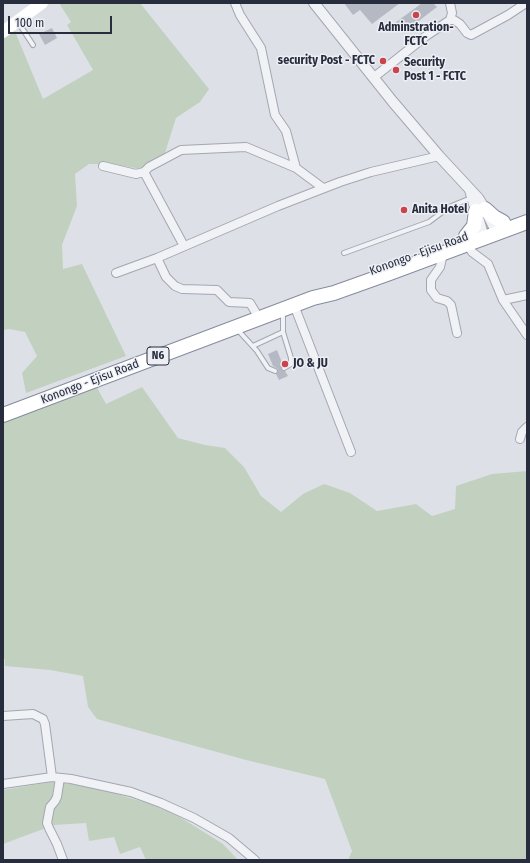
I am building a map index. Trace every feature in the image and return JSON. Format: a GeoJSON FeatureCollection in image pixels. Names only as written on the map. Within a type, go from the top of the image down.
{"type":"FeatureCollection","features":[{"type":"Feature","properties":{"kind":"highway"},"geometry":{"type":"LineString","coordinates":[[476,202],[494,217],[492,230]]}},
{"type":"Feature","properties":{"kind":"highway"},"geometry":{"type":"LineString","coordinates":[[467,240],[474,226],[476,202]]}},
{"type":"Feature","properties":{"kind":"highway","name":"Konongo - Ejisu Road"},"geometry":{"type":"LineString","coordinates":[[313,298],[331,287],[467,240],[527,214]]}},
{"type":"Feature","properties":{"kind":"highway","name":"Konongo - Ejisu Road"},"geometry":{"type":"LineString","coordinates":[[492,230],[527,222]]}},
{"type":"Feature","properties":{"kind":"highway","name":"Konongo - Ejisu Road"},"geometry":{"type":"LineString","coordinates":[[3,415],[288,307],[313,298],[334,293],[443,254],[467,240]]}},
{"type":"Feature","properties":{"kind":"main road"},"geometry":{"type":"LineString","coordinates":[[3,32],[42,3]]}},
{"type":"Feature","properties":{"kind":"street"},"geometry":{"type":"LineString","coordinates":[[235,3],[240,15],[261,48],[275,115],[286,131],[296,168]]}},
{"type":"Feature","properties":{"kind":"street"},"geometry":{"type":"LineString","coordinates":[[314,3],[373,78],[476,202],[492,230]]}},
{"type":"Feature","properties":{"kind":"street"},"geometry":{"type":"LineString","coordinates":[[448,21],[452,13],[450,3]]}},
{"type":"Feature","properties":{"kind":"street"},"geometry":{"type":"LineString","coordinates":[[373,78],[426,36],[448,21],[454,20],[471,35],[508,15],[526,3]]}},
{"type":"Feature","properties":{"kind":"street"},"geometry":{"type":"LineString","coordinates":[[103,166],[136,174],[144,172],[149,167],[181,150],[246,147],[296,168],[323,188]]}},
{"type":"Feature","properties":{"kind":"street"},"geometry":{"type":"LineString","coordinates":[[116,273],[157,258],[323,188],[371,172],[439,156]]}},
{"type":"Feature","properties":{"kind":"street"},"geometry":{"type":"LineString","coordinates":[[144,172],[184,246]]}},
{"type":"Feature","properties":{"kind":"street"},"geometry":{"type":"LineString","coordinates":[[467,240],[472,252],[488,264],[503,300],[527,335]]}},
{"type":"Feature","properties":{"kind":"street"},"geometry":{"type":"LineString","coordinates":[[443,254],[440,267],[431,280],[431,290],[437,298],[447,301],[451,305],[457,333]]}},
{"type":"Feature","properties":{"kind":"street"},"geometry":{"type":"LineString","coordinates":[[157,258],[166,277],[175,286],[182,289],[217,290],[229,302],[250,303],[259,318]]}},
{"type":"Feature","properties":{"kind":"street"},"geometry":{"type":"LineString","coordinates":[[503,300],[527,295]]}},
{"type":"Feature","properties":{"kind":"street"},"geometry":{"type":"LineString","coordinates":[[288,307],[351,452]]}},
{"type":"Feature","properties":{"kind":"street"},"geometry":{"type":"LineString","coordinates":[[520,439],[522,432],[527,428]]}},
{"type":"Feature","properties":{"kind":"street"},"geometry":{"type":"LineString","coordinates":[[3,716],[33,714],[43,719],[56,777],[57,797],[50,807],[47,818],[49,828],[63,860]]}},
{"type":"Feature","properties":{"kind":"street"},"geometry":{"type":"LineString","coordinates":[[3,784],[56,777],[131,792],[161,803],[194,818],[229,838],[255,860]]}},
{"type":"Feature","properties":{"kind":"lane"},"geometry":{"type":"LineString","coordinates":[[18,22],[33,45]]}},
{"type":"Feature","properties":{"kind":"lane"},"geometry":{"type":"LineString","coordinates":[[344,253],[429,222],[449,207],[476,202]]}},
{"type":"Feature","properties":{"kind":"lane"},"geometry":{"type":"LineString","coordinates":[[284,368],[291,364],[291,358],[283,332],[288,307]]}},
{"type":"Feature","properties":{"kind":"lane"},"geometry":{"type":"LineString","coordinates":[[235,327],[253,346],[268,368],[275,371]]}},
{"type":"Feature","properties":{"kind":"lane"},"geometry":{"type":"LineString","coordinates":[[253,346],[283,332]]}},
{"type":"Feature","properties":{"kind":"green space"},"geometry":{"type":"Polygon","coordinates":[[[59,3],[140,3],[209,89],[200,102],[176,118],[165,153],[140,169],[114,164],[89,164],[75,174],[77,206],[62,245],[63,269],[82,264],[126,356],[26,393],[22,373],[37,356],[25,332],[9,329],[3,330],[3,39],[14,29],[43,99],[93,70],[67,25],[71,22],[59,3]]]}},
{"type":"Feature","properties":{"kind":"green space"},"geometry":{"type":"Polygon","coordinates":[[[95,384],[106,404],[142,387],[178,438],[205,445],[225,448],[244,467],[261,496],[281,512],[303,494],[324,484],[350,493],[377,511],[416,504],[432,516],[455,509],[456,486],[492,474],[527,471],[527,860],[348,860],[352,851],[325,779],[246,760],[97,719],[88,707],[83,676],[50,670],[5,666],[5,659],[3,659],[3,421],[95,384]]]}},
{"type":"Feature","properties":{"kind":"green space"},"geometry":{"type":"Polygon","coordinates":[[[51,782],[91,786],[147,803],[175,814],[223,844],[238,860],[146,860],[140,847],[120,854],[114,837],[89,841],[86,823],[54,825],[3,844],[3,790],[51,782]]]}},
{"type":"Feature","properties":{"kind":"building"},"geometry":{"type":"Polygon","coordinates":[[[344,3],[400,3],[372,24],[360,10],[353,15],[344,3]]]}},
{"type":"Feature","properties":{"kind":"building","name":"Adminstration- FCTC"},"geometry":{"type":"Polygon","coordinates":[[[422,3],[433,3],[437,7],[403,33],[395,23],[422,3]]]}},
{"type":"Feature","properties":{"kind":"building"},"geometry":{"type":"Polygon","coordinates":[[[52,28],[57,38],[45,45],[39,34],[52,28]]]}},
{"type":"Feature","properties":{"kind":"building"},"geometry":{"type":"Polygon","coordinates":[[[277,350],[283,365],[281,369],[285,371],[288,376],[279,380],[276,374],[278,369],[273,366],[268,354],[277,350]]]}},
{"type":"Feature","properties":{"kind":"place","name":"Adminstration- FCTC"},"geometry":{"type":"Point","coordinates":[416,15]}},
{"type":"Feature","properties":{"kind":"place","name":"security Post - FCTC"},"geometry":{"type":"Point","coordinates":[383,61]}},
{"type":"Feature","properties":{"kind":"place","name":"Security Post 1 - FCTC"},"geometry":{"type":"Point","coordinates":[396,70]}},
{"type":"Feature","properties":{"kind":"place","name":"Anita Hotel"},"geometry":{"type":"Point","coordinates":[404,210]}},
{"type":"Feature","properties":{"kind":"place","name":"JO & JU"},"geometry":{"type":"Point","coordinates":[285,364]}}]}
